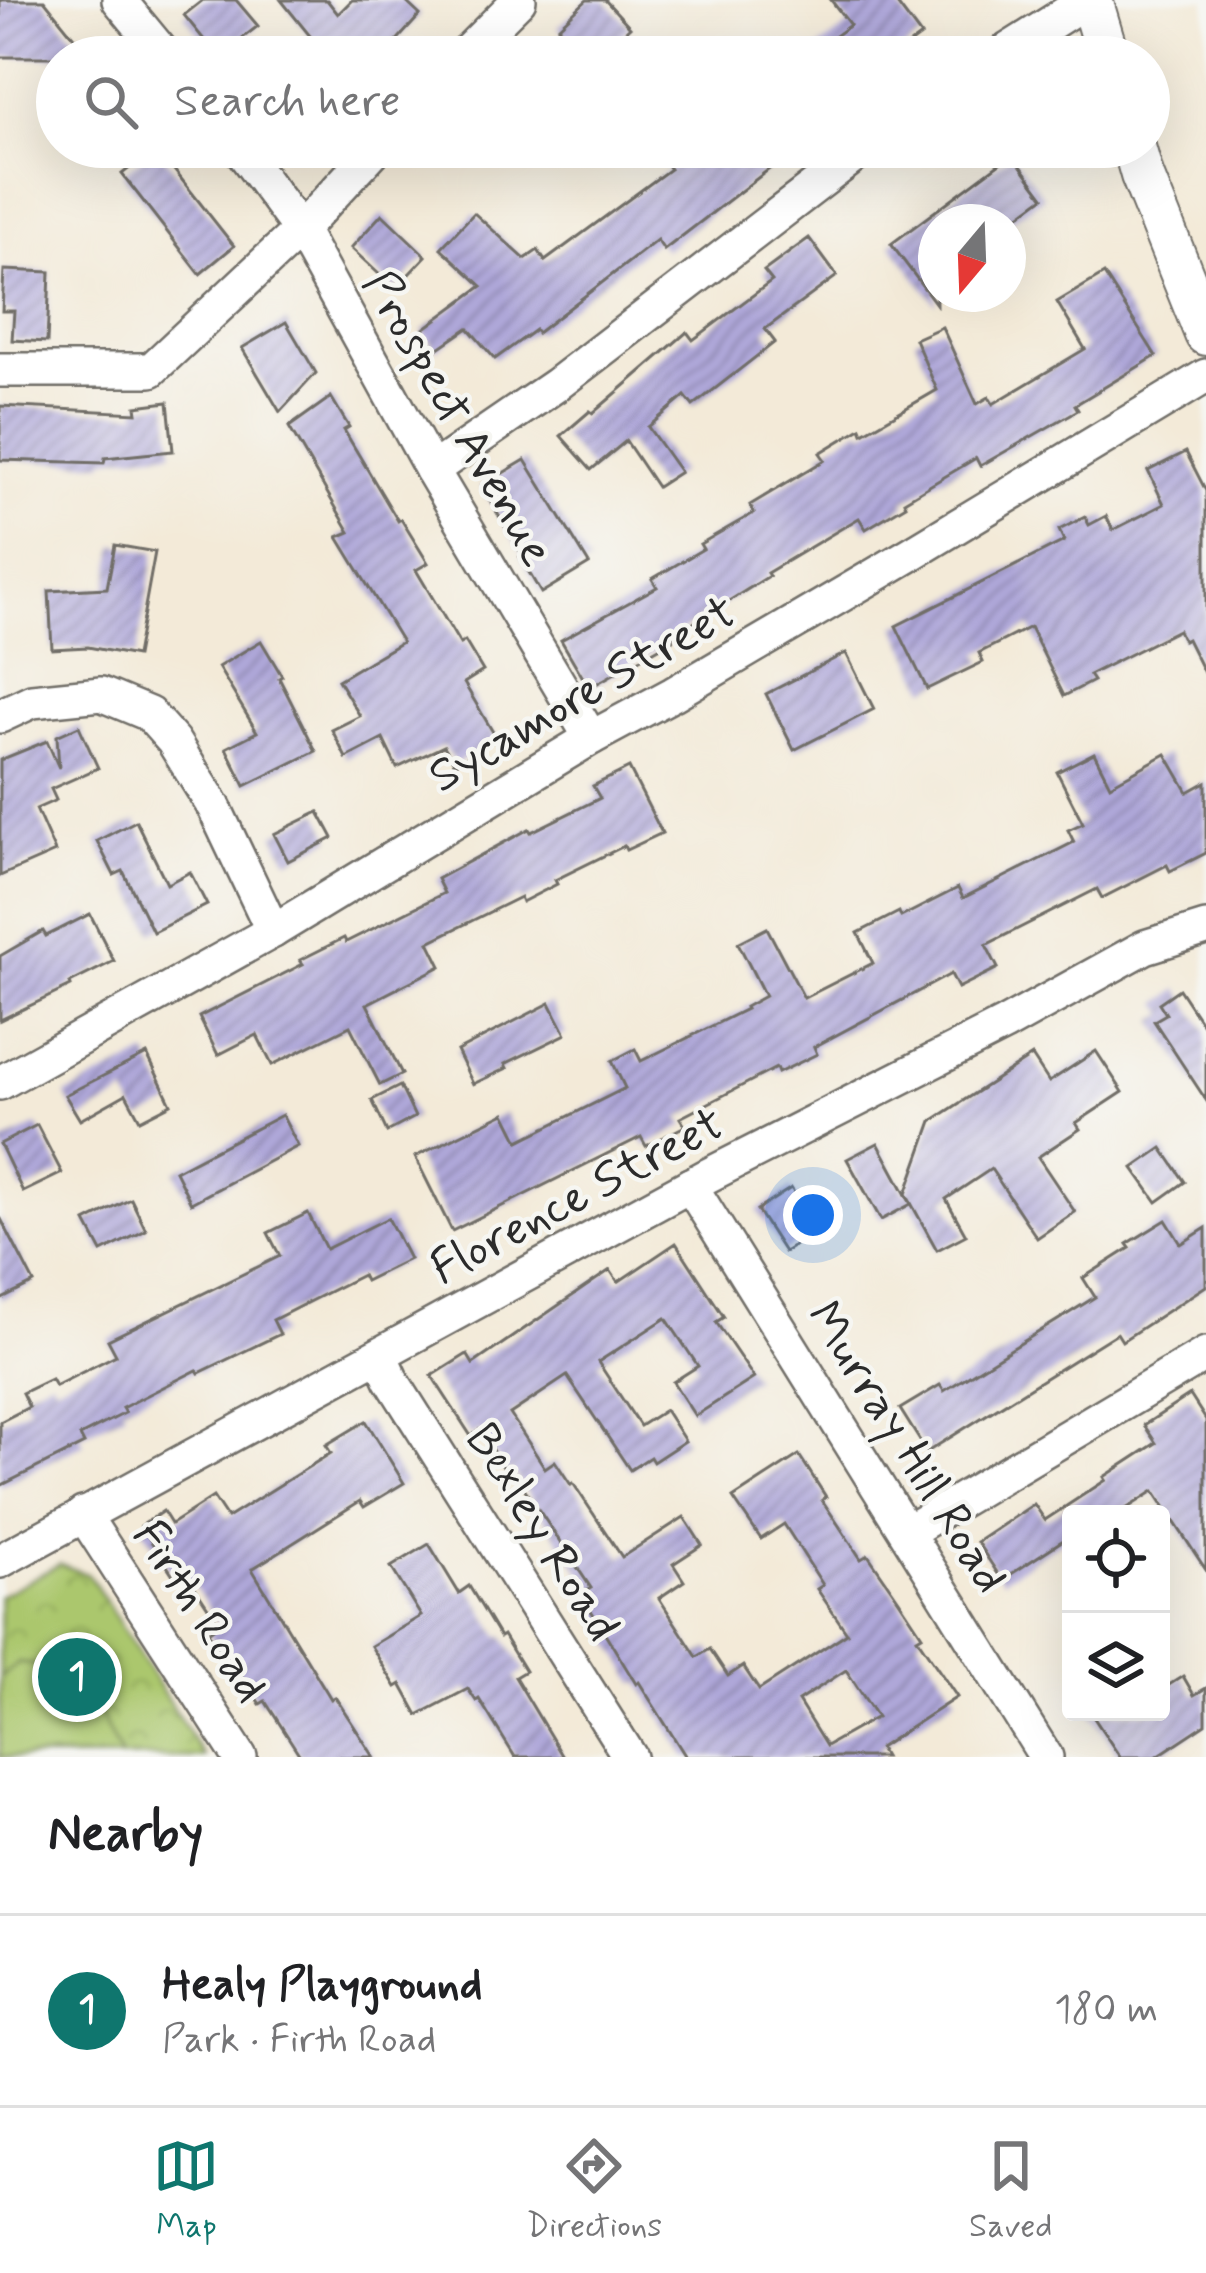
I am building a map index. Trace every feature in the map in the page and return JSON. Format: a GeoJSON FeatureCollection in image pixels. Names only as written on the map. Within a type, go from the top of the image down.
{"type":"FeatureCollection","features":[{"type":"Feature","properties":{"kind":"main road"},"geometry":{"type":"LineString","coordinates":[[1089,0],[1101,36]]}},
{"type":"Feature","properties":{"kind":"main road"},"geometry":{"type":"LineString","coordinates":[[1140,168],[1206,334]]}},
{"type":"Feature","properties":{"kind":"street"},"geometry":{"type":"LineString","coordinates":[[119,0],[149,36]]}},
{"type":"Feature","properties":{"kind":"street"},"geometry":{"type":"LineString","coordinates":[[483,36],[519,0]]}},
{"type":"Feature","properties":{"kind":"street"},"geometry":{"type":"LineString","coordinates":[[1031,36],[1089,0]]}},
{"type":"Feature","properties":{"kind":"street","name":"Prospect Avenue"},"geometry":{"type":"LineString","coordinates":[[254,168],[300,230],[432,470],[591,738]]}},
{"type":"Feature","properties":{"kind":"street"},"geometry":{"type":"LineString","coordinates":[[0,370],[151,370],[300,230],[358,168]]}},
{"type":"Feature","properties":{"kind":"street"},"geometry":{"type":"LineString","coordinates":[[432,470],[556,385],[839,168]]}},
{"type":"Feature","properties":{"kind":"street","name":"Sycamore Street"},"geometry":{"type":"LineString","coordinates":[[0,1083],[273,932],[591,738],[891,566],[1206,376]]}},
{"type":"Feature","properties":{"kind":"street"},"geometry":{"type":"LineString","coordinates":[[0,716],[32,700],[101,694],[149,714],[173,741],[214,807],[273,932]]}},
{"type":"Feature","properties":{"kind":"street","name":"Florence Street"},"geometry":{"type":"LineString","coordinates":[[0,1561],[689,1185],[1004,1025],[1145,947],[1206,928]]}},
{"type":"Feature","properties":{"kind":"street","name":"Murray Hill Road"},"geometry":{"type":"LineString","coordinates":[[689,1185],[1046,1757]]}},
{"type":"Feature","properties":{"kind":"street"},"geometry":{"type":"LineString","coordinates":[[907,1532],[1206,1354]]}},
{"type":"Feature","properties":{"kind":"street","name":"Bexley Road"},"geometry":{"type":"LineString","coordinates":[[380,1355],[630,1757]]}},
{"type":"Feature","properties":{"kind":"street","name":"Firth Road"},"geometry":{"type":"LineString","coordinates":[[83,1514],[240,1757]]}},
{"type":"Feature","properties":{"kind":"green space"},"geometry":{"type":"Polygon","coordinates":[[[60,1564],[89,1575],[204,1757],[0,1757],[0,1596],[60,1564]]]}},
{"type":"Feature","properties":{"kind":"green space"},"geometry":{"type":"Polygon","coordinates":[[[19,1662],[80,1675],[121,1757],[0,1757],[0,1678],[19,1662]]]}},
{"type":"Feature","properties":{"kind":"building"},"geometry":{"type":"Polygon","coordinates":[[[0,0],[44,0],[73,36],[36,36],[36,57],[0,57],[0,0]]]}},
{"type":"Feature","properties":{"kind":"building"},"geometry":{"type":"Polygon","coordinates":[[[203,0],[236,0],[258,26],[245,36],[201,36],[184,15],[203,0]]]}},
{"type":"Feature","properties":{"kind":"building"},"geometry":{"type":"Polygon","coordinates":[[[281,0],[327,0],[338,14],[352,0],[404,0],[420,15],[401,36],[310,36],[281,0]]]}},
{"type":"Feature","properties":{"kind":"building"},"geometry":{"type":"Polygon","coordinates":[[[587,0],[605,0],[630,27],[620,36],[566,36],[558,27],[587,0]]]}},
{"type":"Feature","properties":{"kind":"building"},"geometry":{"type":"Polygon","coordinates":[[[831,0],[894,0],[921,36],[835,36],[850,25],[831,0]]]}},
{"type":"Feature","properties":{"kind":"building"},"geometry":{"type":"Polygon","coordinates":[[[130,168],[173,168],[234,246],[200,274],[122,174],[130,168]]]}},
{"type":"Feature","properties":{"kind":"building"},"geometry":{"type":"Polygon","coordinates":[[[771,168],[664,250],[657,240],[537,333],[535,330],[495,359],[468,328],[436,350],[422,330],[482,286],[441,248],[474,213],[525,259],[538,250],[545,261],[670,169],[771,168]]]}},
{"type":"Feature","properties":{"kind":"building"},"geometry":{"type":"Polygon","coordinates":[[[993,168],[1022,168],[1044,197],[1026,210],[1026,204],[945,204],[993,168]]]}},
{"type":"Feature","properties":{"kind":"building"},"geometry":{"type":"Polygon","coordinates":[[[382,214],[426,256],[395,289],[351,248],[382,214]]]}},
{"type":"Feature","properties":{"kind":"building"},"geometry":{"type":"Polygon","coordinates":[[[918,224],[918,280],[891,244],[918,224]]]}},
{"type":"Feature","properties":{"kind":"building"},"geometry":{"type":"Polygon","coordinates":[[[809,238],[837,276],[765,329],[775,342],[693,406],[685,396],[648,427],[680,472],[657,487],[626,441],[591,470],[561,436],[687,332],[693,340],[772,281],[764,271],[809,238]]]}},
{"type":"Feature","properties":{"kind":"building"},"geometry":{"type":"Polygon","coordinates":[[[4,270],[50,272],[47,342],[12,340],[14,311],[2,311],[4,270]]]}},
{"type":"Feature","properties":{"kind":"building"},"geometry":{"type":"Polygon","coordinates":[[[1104,274],[1156,356],[1075,405],[1078,410],[980,466],[976,458],[866,529],[859,518],[767,573],[769,576],[671,637],[673,640],[589,688],[561,640],[657,587],[652,579],[754,513],[750,505],[825,460],[820,453],[937,390],[915,339],[942,327],[977,404],[989,397],[993,404],[1085,349],[1057,302],[1104,274]]]}},
{"type":"Feature","properties":{"kind":"building"},"geometry":{"type":"Polygon","coordinates":[[[286,322],[316,373],[280,412],[242,348],[286,322]]]}},
{"type":"Feature","properties":{"kind":"building"},"geometry":{"type":"Polygon","coordinates":[[[331,397],[349,427],[344,430],[428,563],[416,570],[460,644],[465,641],[483,671],[464,683],[497,739],[455,764],[444,746],[397,768],[383,739],[346,758],[332,730],[360,716],[338,680],[402,642],[338,537],[350,532],[289,427],[331,397]]]}},
{"type":"Feature","properties":{"kind":"building"},"geometry":{"type":"Polygon","coordinates":[[[168,402],[173,451],[105,458],[104,463],[0,460],[0,406],[137,413],[136,406],[168,402]]]}},
{"type":"Feature","properties":{"kind":"building"},"geometry":{"type":"Polygon","coordinates":[[[1186,452],[1206,491],[1206,677],[1178,630],[1089,675],[1093,681],[1064,696],[1030,627],[979,653],[983,662],[927,689],[896,626],[1064,541],[1059,530],[1085,517],[1089,525],[1106,516],[1113,530],[1164,504],[1148,471],[1186,452]]]}},
{"type":"Feature","properties":{"kind":"building"},"geometry":{"type":"Polygon","coordinates":[[[525,460],[589,564],[541,593],[481,486],[525,460]]]}},
{"type":"Feature","properties":{"kind":"building"},"geometry":{"type":"Polygon","coordinates":[[[115,545],[155,552],[136,656],[88,647],[52,649],[49,591],[107,588],[115,545]]]}},
{"type":"Feature","properties":{"kind":"building"},"geometry":{"type":"Polygon","coordinates":[[[261,641],[316,751],[245,786],[226,748],[257,732],[218,667],[261,641]]]}},
{"type":"Feature","properties":{"kind":"building"},"geometry":{"type":"Polygon","coordinates":[[[846,653],[874,709],[794,750],[766,694],[846,653]]]}},
{"type":"Feature","properties":{"kind":"building"},"geometry":{"type":"Polygon","coordinates":[[[79,726],[98,768],[51,789],[56,800],[36,809],[55,852],[0,876],[0,760],[47,741],[59,768],[57,736],[79,726]]]}},
{"type":"Feature","properties":{"kind":"building"},"geometry":{"type":"Polygon","coordinates":[[[1094,753],[1110,785],[1166,754],[1188,792],[1206,782],[1206,853],[1170,871],[1167,865],[1102,898],[1097,889],[986,945],[998,968],[958,988],[951,974],[814,1047],[817,1054],[778,1073],[776,1068],[680,1118],[685,1126],[646,1146],[641,1137],[452,1231],[415,1157],[505,1113],[519,1141],[625,1088],[612,1061],[635,1049],[641,1061],[765,996],[738,943],[767,928],[804,998],[873,963],[858,933],[958,888],[963,898],[1074,842],[1068,830],[1083,823],[1057,772],[1094,753]]]}},
{"type":"Feature","properties":{"kind":"building"},"geometry":{"type":"Polygon","coordinates":[[[629,768],[662,833],[626,850],[624,846],[522,902],[520,897],[429,942],[441,966],[367,1004],[402,1074],[380,1085],[350,1026],[272,1065],[257,1035],[218,1055],[199,1017],[303,964],[300,960],[444,893],[437,879],[529,829],[600,798],[593,786],[629,768]]]}},
{"type":"Feature","properties":{"kind":"building"},"geometry":{"type":"Polygon","coordinates":[[[319,812],[333,838],[288,861],[274,834],[319,812]]]}},
{"type":"Feature","properties":{"kind":"building"},"geometry":{"type":"Polygon","coordinates":[[[136,821],[167,884],[190,872],[207,905],[153,932],[123,871],[114,875],[97,841],[136,821]]]}},
{"type":"Feature","properties":{"kind":"building"},"geometry":{"type":"Polygon","coordinates":[[[90,914],[114,961],[0,1020],[0,956],[43,931],[46,936],[90,914]]]}},
{"type":"Feature","properties":{"kind":"building"},"geometry":{"type":"Polygon","coordinates":[[[1179,989],[1206,1030],[1206,1100],[1154,1021],[1166,1014],[1159,1003],[1179,989]]]}},
{"type":"Feature","properties":{"kind":"building"},"geometry":{"type":"Polygon","coordinates":[[[550,1003],[566,1034],[473,1084],[457,1051],[550,1003]]]}},
{"type":"Feature","properties":{"kind":"building"},"geometry":{"type":"Polygon","coordinates":[[[1096,1051],[1123,1092],[1076,1123],[1080,1129],[1038,1157],[1075,1212],[1037,1238],[991,1169],[946,1199],[966,1235],[937,1250],[906,1194],[932,1121],[1032,1056],[1049,1082],[1096,1051]]]}},
{"type":"Feature","properties":{"kind":"building"},"geometry":{"type":"Polygon","coordinates":[[[147,1054],[171,1104],[140,1120],[126,1094],[80,1120],[65,1095],[147,1054]]]}},
{"type":"Feature","properties":{"kind":"building"},"geometry":{"type":"Polygon","coordinates":[[[400,1086],[415,1117],[387,1132],[372,1100],[400,1086]]]}},
{"type":"Feature","properties":{"kind":"building"},"geometry":{"type":"Polygon","coordinates":[[[282,1115],[298,1146],[191,1203],[175,1171],[282,1115]]]}},
{"type":"Feature","properties":{"kind":"building"},"geometry":{"type":"Polygon","coordinates":[[[37,1125],[62,1173],[23,1192],[0,1144],[37,1125]]]}},
{"type":"Feature","properties":{"kind":"building"},"geometry":{"type":"Polygon","coordinates":[[[878,1143],[911,1204],[881,1220],[847,1159],[878,1143]]]}},
{"type":"Feature","properties":{"kind":"building"},"geometry":{"type":"Polygon","coordinates":[[[1162,1148],[1185,1182],[1157,1202],[1133,1168],[1162,1148]]]}},
{"type":"Feature","properties":{"kind":"building"},"geometry":{"type":"Polygon","coordinates":[[[791,1188],[818,1231],[784,1252],[757,1210],[791,1188]]]}},
{"type":"Feature","properties":{"kind":"building"},"geometry":{"type":"Polygon","coordinates":[[[131,1199],[146,1230],[102,1252],[86,1222],[131,1199]]]}},
{"type":"Feature","properties":{"kind":"building"},"geometry":{"type":"Polygon","coordinates":[[[308,1213],[326,1249],[388,1218],[409,1259],[365,1281],[362,1275],[273,1320],[280,1334],[122,1408],[125,1413],[80,1436],[84,1444],[0,1486],[0,1422],[29,1407],[22,1393],[51,1379],[55,1386],[116,1355],[108,1340],[280,1256],[268,1233],[308,1213]]]}},
{"type":"Feature","properties":{"kind":"building"},"geometry":{"type":"Polygon","coordinates":[[[0,1217],[34,1283],[0,1300],[0,1217]]]}},
{"type":"Feature","properties":{"kind":"building"},"geometry":{"type":"Polygon","coordinates":[[[1166,1220],[1181,1244],[1206,1228],[1206,1286],[1122,1341],[1117,1333],[927,1452],[900,1409],[940,1385],[944,1391],[1095,1297],[1083,1278],[1166,1220]]]}},
{"type":"Feature","properties":{"kind":"building"},"geometry":{"type":"Polygon","coordinates":[[[676,1243],[724,1317],[716,1322],[754,1378],[695,1416],[673,1382],[698,1366],[666,1318],[598,1362],[640,1426],[665,1410],[685,1441],[653,1462],[650,1457],[630,1470],[567,1376],[510,1414],[545,1468],[555,1461],[573,1483],[622,1557],[684,1517],[702,1545],[673,1564],[684,1581],[659,1598],[697,1657],[710,1649],[728,1676],[743,1666],[759,1690],[847,1633],[817,1589],[823,1585],[784,1524],[761,1539],[733,1498],[799,1455],[826,1497],[822,1500],[861,1559],[868,1555],[899,1600],[922,1635],[917,1638],[957,1697],[879,1748],[884,1757],[686,1757],[581,1594],[591,1588],[512,1470],[507,1473],[479,1430],[471,1436],[432,1376],[467,1354],[473,1364],[610,1270],[618,1282],[676,1243]],[[846,1670],[798,1701],[826,1746],[877,1717],[846,1670]]]}},
{"type":"Feature","properties":{"kind":"building"},"geometry":{"type":"Polygon","coordinates":[[[1190,1395],[1206,1420],[1206,1570],[1170,1515],[1170,1505],[1163,1505],[1154,1491],[1132,1505],[1068,1505],[1156,1443],[1144,1425],[1190,1395]]]}},
{"type":"Feature","properties":{"kind":"building"},"geometry":{"type":"Polygon","coordinates":[[[366,1421],[404,1483],[364,1507],[360,1501],[252,1569],[331,1699],[335,1697],[374,1757],[301,1757],[265,1701],[260,1704],[208,1632],[219,1624],[185,1572],[175,1578],[141,1526],[163,1511],[171,1524],[213,1497],[227,1518],[331,1453],[326,1445],[366,1421]]]}},
{"type":"Feature","properties":{"kind":"building"},"geometry":{"type":"Polygon","coordinates":[[[1034,1504],[1045,1520],[1062,1509],[1062,1541],[1002,1580],[977,1542],[1034,1504]]]}},
{"type":"Feature","properties":{"kind":"building"},"geometry":{"type":"Polygon","coordinates":[[[429,1544],[459,1593],[469,1586],[500,1637],[503,1635],[525,1671],[515,1677],[563,1757],[515,1757],[468,1689],[418,1715],[401,1684],[396,1687],[371,1646],[421,1616],[391,1567],[429,1544]]]}},
{"type":"Feature","properties":{"kind":"building"},"geometry":{"type":"Polygon","coordinates":[[[1183,1676],[1194,1695],[1206,1688],[1206,1724],[1156,1757],[1120,1757],[1096,1721],[1170,1721],[1170,1684],[1183,1676]]]}},
{"type":"Feature","properties":{"kind":"place","name":"Healy Playground"},"geometry":{"type":"Point","coordinates":[77,1677]}}]}
